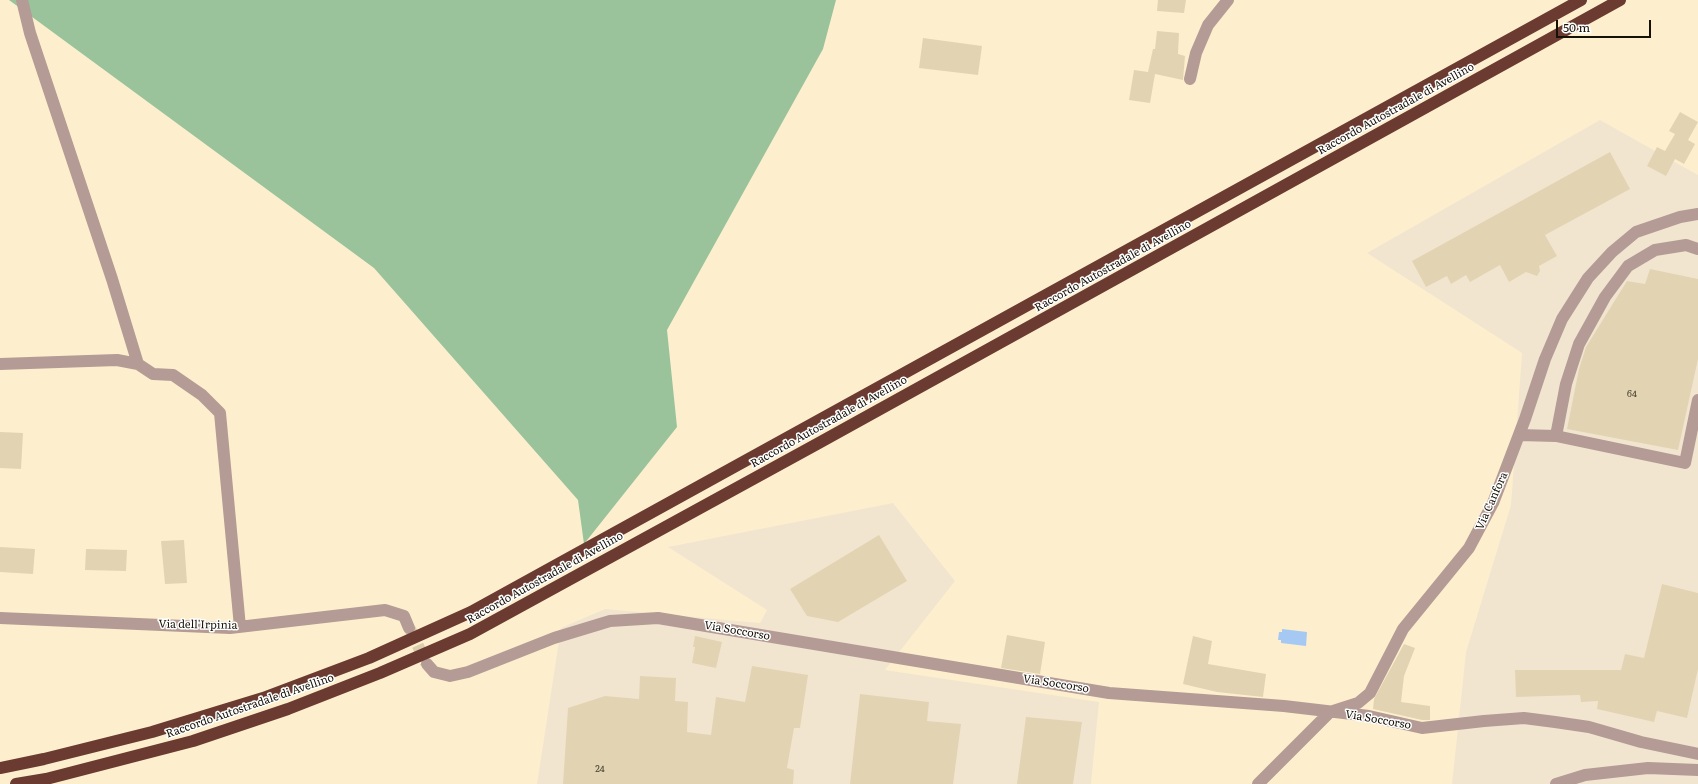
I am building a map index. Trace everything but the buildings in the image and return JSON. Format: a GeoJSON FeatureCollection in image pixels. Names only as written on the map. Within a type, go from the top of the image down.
{"type":"FeatureCollection","features":[{"type":"Feature","properties":{"kind":"highway","name":"Raccordo Autostradale di Avellino"},"geometry":{"type":"LineString","coordinates":[[0,768],[152,732],[263,698],[369,658],[471,612],[1581,0]]}},
{"type":"Feature","properties":{"kind":"highway","name":"Raccordo Autostradale di Avellino"},"geometry":{"type":"LineString","coordinates":[[16,784],[46,779],[193,741],[288,709],[380,673],[470,634],[1620,0]]}},
{"type":"Feature","properties":{"kind":"street"},"geometry":{"type":"LineString","coordinates":[[22,0],[30,33],[112,279],[138,364]]}},
{"type":"Feature","properties":{"kind":"street"},"geometry":{"type":"LineString","coordinates":[[1190,79],[1196,53],[1208,25],[1228,0]]}},
{"type":"Feature","properties":{"kind":"street","name":"Via Canfora"},"geometry":{"type":"LineString","coordinates":[[1258,784],[1330,712],[1358,703],[1370,693],[1402,629],[1470,548],[1493,503],[1519,435],[1545,359],[1562,319],[1588,278],[1612,252],[1636,232],[1680,217],[1698,214]]}},
{"type":"Feature","properties":{"kind":"street"},"geometry":{"type":"LineString","coordinates":[[1556,436],[1566,384],[1579,344],[1605,297],[1628,266],[1655,250],[1686,246],[1698,250]]}},
{"type":"Feature","properties":{"kind":"street"},"geometry":{"type":"LineString","coordinates":[[0,364],[117,360],[138,364],[153,374],[173,375],[202,395],[220,413],[240,627]]}},
{"type":"Feature","properties":{"kind":"street"},"geometry":{"type":"LineString","coordinates":[[1519,435],[1556,436],[1685,463],[1698,400]]}},
{"type":"Feature","properties":{"kind":"street","name":"Via dell'Irpinia"},"geometry":{"type":"LineString","coordinates":[[0,618],[230,628],[385,610],[404,616],[409,628]]}},
{"type":"Feature","properties":{"kind":"street","name":"Via Soccorso"},"geometry":{"type":"LineString","coordinates":[[426,664],[434,672],[450,676],[468,672],[554,638],[610,621],[658,618],[1109,693],[1284,706],[1369,716],[1422,728],[1484,720],[1524,718],[1589,727],[1641,742],[1698,754]]}},
{"type":"Feature","properties":{"kind":"street"},"geometry":{"type":"LineString","coordinates":[[1556,784],[1584,775],[1648,768],[1698,770]]}},
{"type":"Feature","properties":{"kind":"shaded area"},"geometry":{"type":"Polygon","coordinates":[[[1600,120],[1698,175],[1698,784],[1452,784],[1466,652],[1511,505],[1522,353],[1367,253],[1600,120]]]}},
{"type":"Feature","properties":{"kind":"shaded area"},"geometry":{"type":"Polygon","coordinates":[[[893,503],[955,581],[885,670],[1099,702],[1091,784],[537,784],[561,628],[605,609],[760,623],[767,610],[668,547],[893,503]]]}},
{"type":"Feature","properties":{"kind":"green space"},"geometry":{"type":"Polygon","coordinates":[[[9,0],[836,0],[823,49],[667,330],[677,427],[584,544],[578,500],[374,268],[9,0]]]}},
{"type":"Feature","properties":{"kind":"water"},"geometry":{"type":"Polygon","coordinates":[[[1282,629],[1307,632],[1306,646],[1281,643],[1281,640],[1278,640],[1279,632],[1282,632],[1282,629]]]}},
{"type":"Feature","properties":{"kind":"tunnel"},"geometry":{"type":"LineString","coordinates":[[410,629],[426,663]]}}]}
